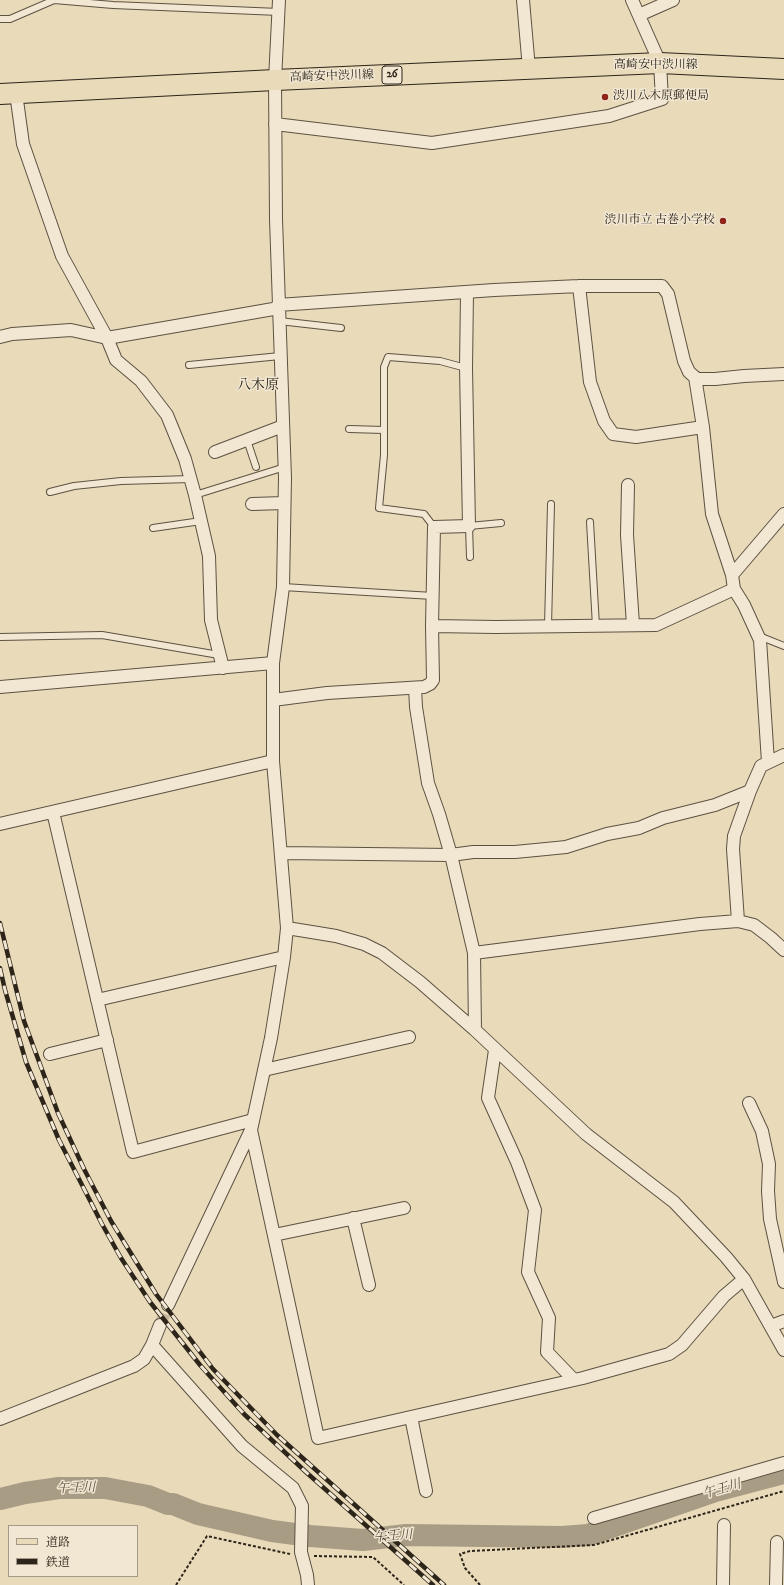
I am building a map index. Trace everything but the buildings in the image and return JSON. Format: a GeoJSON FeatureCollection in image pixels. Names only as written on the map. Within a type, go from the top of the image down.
{"type":"FeatureCollection","features":[{"type":"Feature","properties":{"kind":"main road","name":"高崎安中渋川線"},"geometry":{"type":"LineString","coordinates":[[8,93],[660,64],[784,69]]}},
{"type":"Feature","properties":{"kind":"street"},"geometry":{"type":"LineString","coordinates":[[523,0],[529,69]]}},
{"type":"Feature","properties":{"kind":"street"},"geometry":{"type":"LineString","coordinates":[[275,124],[432,143],[601,117],[662,99],[660,64],[632,0]]}},
{"type":"Feature","properties":{"kind":"street"},"geometry":{"type":"LineString","coordinates":[[639,15],[673,0]]}},
{"type":"Feature","properties":{"kind":"street"},"geometry":{"type":"LineString","coordinates":[[168,1305],[252,1125],[271,1038],[287,928],[274,761],[273,700],[273,663],[283,587],[285,467],[276,219],[275,80],[279,6]]}},
{"type":"Feature","properties":{"kind":"street"},"geometry":{"type":"LineString","coordinates":[[8,93],[23,144],[62,256],[107,338],[116,360],[141,381],[167,416],[185,459],[209,556],[211,620],[223,668]]}},
{"type":"Feature","properties":{"kind":"street"},"geometry":{"type":"LineString","coordinates":[[0,337],[12,334],[71,330],[107,338],[278,307],[579,286],[662,286],[668,294],[684,361],[689,372],[697,379],[784,374]]}},
{"type":"Feature","properties":{"kind":"street"},"geometry":{"type":"LineString","coordinates":[[579,286],[590,382],[604,421],[614,434],[636,437],[703,427]]}},
{"type":"Feature","properties":{"kind":"street"},"geometry":{"type":"LineString","coordinates":[[273,700],[326,693],[424,687],[430,684],[433,680],[432,626],[434,527],[469,526],[466,368],[467,293]]}},
{"type":"Feature","properties":{"kind":"street"},"geometry":{"type":"LineString","coordinates":[[695,377],[703,427],[712,514],[732,575],[734,589],[744,605],[760,640],[768,762]]}},
{"type":"Feature","properties":{"kind":"street"},"geometry":{"type":"LineString","coordinates":[[215,452],[283,426]]}},
{"type":"Feature","properties":{"kind":"street"},"geometry":{"type":"LineString","coordinates":[[628,486],[627,535],[633,625]]}},
{"type":"Feature","properties":{"kind":"street"},"geometry":{"type":"LineString","coordinates":[[252,504],[284,503]]}},
{"type":"Feature","properties":{"kind":"street"},"geometry":{"type":"LineString","coordinates":[[732,575],[784,514]]}},
{"type":"Feature","properties":{"kind":"street"},"geometry":{"type":"LineString","coordinates":[[432,626],[656,625],[734,589]]}},
{"type":"Feature","properties":{"kind":"street"},"geometry":{"type":"LineString","coordinates":[[0,687],[273,663]]}},
{"type":"Feature","properties":{"kind":"street"},"geometry":{"type":"LineString","coordinates":[[416,688],[416,707],[428,783],[451,855],[474,953],[475,1030]]}},
{"type":"Feature","properties":{"kind":"street"},"geometry":{"type":"LineString","coordinates":[[738,921],[733,849],[734,836],[750,791],[761,766],[784,755]]}},
{"type":"Feature","properties":{"kind":"street"},"geometry":{"type":"LineString","coordinates":[[0,824],[274,761]]}},
{"type":"Feature","properties":{"kind":"street"},"geometry":{"type":"LineString","coordinates":[[281,853],[451,855],[473,852],[515,852],[566,847],[607,834],[639,828],[663,818],[715,805],[750,791]]}},
{"type":"Feature","properties":{"kind":"street"},"geometry":{"type":"LineString","coordinates":[[53,812],[133,1152],[252,1125]]}},
{"type":"Feature","properties":{"kind":"street"},"geometry":{"type":"LineString","coordinates":[[474,953],[700,924],[738,921],[754,925],[784,950]]}},
{"type":"Feature","properties":{"kind":"street"},"geometry":{"type":"LineString","coordinates":[[287,928],[336,936],[364,944],[376,950],[420,982],[475,1030],[586,1134],[674,1202],[726,1256],[744,1279],[784,1350]]}},
{"type":"Feature","properties":{"kind":"street"},"geometry":{"type":"LineString","coordinates":[[97,1000],[284,956]]}},
{"type":"Feature","properties":{"kind":"street"},"geometry":{"type":"LineString","coordinates":[[264,1070],[409,1037]]}},
{"type":"Feature","properties":{"kind":"street"},"geometry":{"type":"LineString","coordinates":[[50,1054],[106,1040]]}},
{"type":"Feature","properties":{"kind":"street"},"geometry":{"type":"LineString","coordinates":[[495,1050],[488,1098],[517,1162],[535,1210],[528,1272],[549,1318],[547,1352],[574,1380]]}},
{"type":"Feature","properties":{"kind":"street"},"geometry":{"type":"LineString","coordinates":[[749,1102],[762,1131],[768,1157],[770,1219],[784,1282]]}},
{"type":"Feature","properties":{"kind":"street"},"geometry":{"type":"LineString","coordinates":[[252,1125],[318,1438],[574,1380],[669,1354],[676,1350],[724,1296],[744,1279]]}},
{"type":"Feature","properties":{"kind":"street"},"geometry":{"type":"LineString","coordinates":[[274,1235],[404,1208]]}},
{"type":"Feature","properties":{"kind":"street"},"geometry":{"type":"LineString","coordinates":[[352,1218],[369,1285]]}},
{"type":"Feature","properties":{"kind":"street"},"geometry":{"type":"LineString","coordinates":[[771,1326],[784,1321]]}},
{"type":"Feature","properties":{"kind":"street"},"geometry":{"type":"LineString","coordinates":[[0,1419],[134,1366],[144,1360],[160,1325]]}},
{"type":"Feature","properties":{"kind":"street"},"geometry":{"type":"LineString","coordinates":[[152,1345],[242,1446],[293,1488],[302,1506],[301,1554],[307,1575],[308,1585]]}},
{"type":"Feature","properties":{"kind":"street"},"geometry":{"type":"LineString","coordinates":[[411,1417],[426,1491]]}},
{"type":"Feature","properties":{"kind":"street"},"geometry":{"type":"LineString","coordinates":[[594,1518],[784,1463]]}},
{"type":"Feature","properties":{"kind":"street"},"geometry":{"type":"LineString","coordinates":[[723,1585],[724,1525]]}},
{"type":"Feature","properties":{"kind":"street"},"geometry":{"type":"LineString","coordinates":[[776,1585],[777,1542]]}},
{"type":"Feature","properties":{"kind":"lane"},"geometry":{"type":"LineString","coordinates":[[0,19],[10,19],[54,0],[113,5],[279,6]]}},
{"type":"Feature","properties":{"kind":"lane"},"geometry":{"type":"LineString","coordinates":[[279,321],[341,328]]}},
{"type":"Feature","properties":{"kind":"lane"},"geometry":{"type":"LineString","coordinates":[[189,365],[280,356]]}},
{"type":"Feature","properties":{"kind":"lane"},"geometry":{"type":"LineString","coordinates":[[434,527],[424,514],[379,508],[384,455],[384,367],[388,357],[440,361],[466,368]]}},
{"type":"Feature","properties":{"kind":"lane"},"geometry":{"type":"LineString","coordinates":[[349,429],[384,430]]}},
{"type":"Feature","properties":{"kind":"lane"},"geometry":{"type":"LineString","coordinates":[[247,440],[256,467]]}},
{"type":"Feature","properties":{"kind":"lane"},"geometry":{"type":"LineString","coordinates":[[195,495],[285,467]]}},
{"type":"Feature","properties":{"kind":"lane"},"geometry":{"type":"LineString","coordinates":[[50,492],[74,486],[121,481],[191,479]]}},
{"type":"Feature","properties":{"kind":"lane"},"geometry":{"type":"LineString","coordinates":[[548,626],[551,504]]}},
{"type":"Feature","properties":{"kind":"lane"},"geometry":{"type":"LineString","coordinates":[[154,528],[201,521]]}},
{"type":"Feature","properties":{"kind":"lane"},"geometry":{"type":"LineString","coordinates":[[590,522],[596,626]]}},
{"type":"Feature","properties":{"kind":"lane"},"geometry":{"type":"LineString","coordinates":[[470,557],[469,526],[501,523]]}},
{"type":"Feature","properties":{"kind":"lane"},"geometry":{"type":"LineString","coordinates":[[283,587],[433,596]]}},
{"type":"Feature","properties":{"kind":"lane"},"geometry":{"type":"LineString","coordinates":[[0,637],[102,635],[219,655]]}},
{"type":"Feature","properties":{"kind":"lane"},"geometry":{"type":"LineString","coordinates":[[758,636],[784,646]]}},
{"type":"Feature","properties":{"kind":"path"},"geometry":{"type":"LineString","coordinates":[[480,1585],[465,1568],[460,1554],[470,1551],[594,1545],[784,1491]]}},
{"type":"Feature","properties":{"kind":"path"},"geometry":{"type":"LineString","coordinates":[[176,1585],[207,1536],[301,1554],[373,1557],[404,1585]]}},
{"type":"Feature","properties":{"kind":"waterway","name":"午王川"},"geometry":{"type":"LineString","coordinates":[[0,1499],[25,1493],[59,1488],[105,1488],[148,1496],[198,1514],[272,1531],[310,1536],[363,1540],[406,1535],[562,1537],[588,1535],[715,1491],[784,1473]]}},
{"type":"Feature","properties":{"kind":"tunnel"},"geometry":{"type":"LineString","coordinates":[[160,1325],[168,1305]]}},
{"type":"Feature","properties":{"kind":"railway"},"geometry":{"type":"LineString","coordinates":[[0,923],[24,1021],[58,1113],[84,1169],[111,1221],[156,1294],[213,1369],[277,1435],[444,1585]]}},
{"type":"Feature","properties":{"kind":"railway"},"geometry":{"type":"LineString","coordinates":[[0,968],[26,1062],[59,1140],[121,1258],[150,1302],[200,1365],[244,1414],[307,1473],[433,1585]]}},
{"type":"Feature","properties":{"kind":"place","name":"渋川八木原郵便局"},"geometry":{"type":"Point","coordinates":[605,97]}},
{"type":"Feature","properties":{"kind":"place","name":"渋川市立 古巻小学校"},"geometry":{"type":"Point","coordinates":[723,221]}},
{"type":"Feature","properties":{"kind":"district","name":"八木原"},"geometry":{"type":"Point","coordinates":[258,386]}}]}
